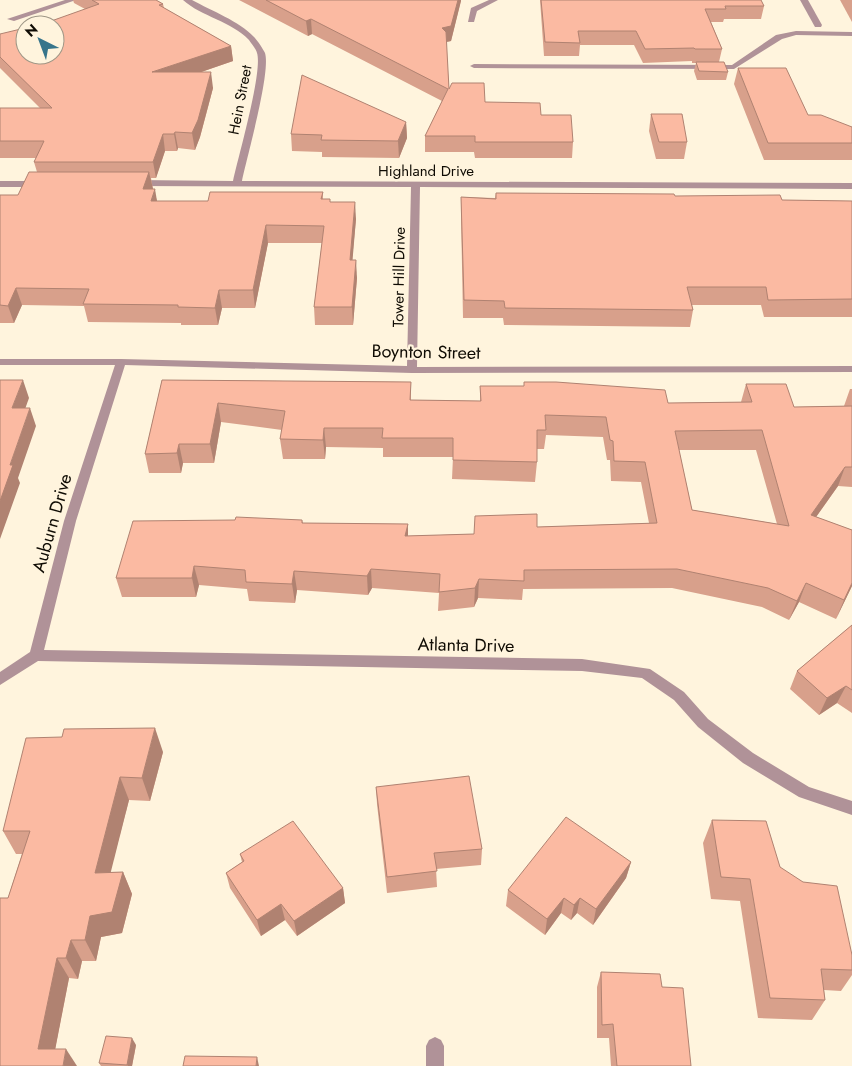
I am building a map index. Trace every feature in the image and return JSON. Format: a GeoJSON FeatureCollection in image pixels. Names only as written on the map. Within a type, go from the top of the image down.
{"type":"FeatureCollection","features":[{"type":"Feature","properties":{"kind":"street"},"geometry":{"type":"LineString","coordinates":[[11,19],[72,0]]}},
{"type":"Feature","properties":{"kind":"street","name":"Hein Street"},"geometry":{"type":"LineString","coordinates":[[187,0],[238,28],[252,39],[260,53],[262,66],[260,86],[237,183]]}},
{"type":"Feature","properties":{"kind":"street"},"geometry":{"type":"LineString","coordinates":[[471,20],[474,10],[494,0]]}},
{"type":"Feature","properties":{"kind":"street"},"geometry":{"type":"LineString","coordinates":[[804,0],[818,25]]}},
{"type":"Feature","properties":{"kind":"street"},"geometry":{"type":"LineString","coordinates":[[474,66],[734,67],[779,37],[796,33],[852,34]]}},
{"type":"Feature","properties":{"kind":"street"},"geometry":{"type":"LineString","coordinates":[[0,184],[49,184]]}},
{"type":"Feature","properties":{"kind":"street","name":"Highland Drive"},"geometry":{"type":"LineString","coordinates":[[128,184],[852,186]]}},
{"type":"Feature","properties":{"kind":"street","name":"Tower Hill Drive"},"geometry":{"type":"LineString","coordinates":[[412,370],[416,185]]}},
{"type":"Feature","properties":{"kind":"street","name":"Boynton Street"},"geometry":{"type":"LineString","coordinates":[[0,362],[121,362],[412,370],[852,369]]}},
{"type":"Feature","properties":{"kind":"street","name":"Auburn Drive"},"geometry":{"type":"LineString","coordinates":[[36,655],[70,521],[121,362]]}},
{"type":"Feature","properties":{"kind":"street"},"geometry":{"type":"LineString","coordinates":[[0,678],[36,655]]}},
{"type":"Feature","properties":{"kind":"street","name":"Atlanta Drive"},"geometry":{"type":"LineString","coordinates":[[36,655],[582,666],[645,673],[679,696],[703,723],[748,758],[804,792],[852,808]]}},
{"type":"Feature","properties":{"kind":"street"},"geometry":{"type":"LineString","coordinates":[[435,1066],[436,1046]]}},
{"type":"Feature","properties":{"kind":"building"},"geometry":{"type":"Polygon","coordinates":[[[92,0],[156,0],[163,4],[159,5],[231,46],[152,72],[211,72],[198,120],[192,133],[175,132],[174,134],[163,134],[153,162],[34,162],[44,141],[0,141],[0,108],[52,108],[0,57],[0,34],[15,30],[15,65],[65,65],[65,16],[99,4],[92,0]]]}},
{"type":"Feature","properties":{"kind":"building"},"geometry":{"type":"Polygon","coordinates":[[[266,0],[458,0],[451,26],[442,28],[446,32],[449,89],[452,83],[484,83],[485,102],[540,103],[541,115],[571,115],[573,142],[475,142],[475,136],[425,136],[448,89],[311,19],[306,21],[266,0]]]}},
{"type":"Feature","properties":{"kind":"building"},"geometry":{"type":"Polygon","coordinates":[[[541,0],[761,0],[764,6],[725,6],[726,9],[705,9],[722,49],[645,49],[636,31],[578,31],[580,43],[545,42],[541,0]]]}},
{"type":"Feature","properties":{"kind":"building"},"geometry":{"type":"Polygon","coordinates":[[[696,62],[724,62],[728,72],[699,71],[696,62]]]}},
{"type":"Feature","properties":{"kind":"building"},"geometry":{"type":"Polygon","coordinates":[[[738,68],[786,68],[808,115],[821,115],[852,127],[852,143],[768,143],[738,68]]]}},
{"type":"Feature","properties":{"kind":"building"},"geometry":{"type":"Polygon","coordinates":[[[302,75],[406,122],[398,141],[321,140],[322,135],[291,134],[302,75]]]}},
{"type":"Feature","properties":{"kind":"building"},"geometry":{"type":"Polygon","coordinates":[[[651,114],[682,114],[687,142],[659,142],[651,114]]]}},
{"type":"Feature","properties":{"kind":"building"},"geometry":{"type":"Polygon","coordinates":[[[29,172],[149,172],[143,189],[155,189],[151,201],[208,201],[210,192],[323,192],[321,199],[330,199],[330,202],[355,202],[350,260],[356,260],[352,307],[314,307],[324,226],[266,225],[253,290],[219,290],[215,308],[178,307],[178,305],[83,304],[89,289],[16,288],[8,306],[0,305],[0,195],[18,195],[29,172]]]}},
{"type":"Feature","properties":{"kind":"building"},"geometry":{"type":"Polygon","coordinates":[[[496,193],[674,194],[675,196],[780,195],[782,200],[852,201],[852,299],[768,300],[766,287],[687,287],[693,310],[505,308],[504,301],[464,300],[461,197],[496,199],[496,193]]]}},
{"type":"Feature","properties":{"kind":"building"},"geometry":{"type":"Polygon","coordinates":[[[0,380],[23,380],[12,408],[30,408],[10,465],[13,465],[0,501],[0,380]]]}},
{"type":"Feature","properties":{"kind":"building"},"geometry":{"type":"Polygon","coordinates":[[[162,380],[411,382],[410,400],[481,401],[480,386],[524,386],[524,382],[556,382],[665,390],[668,403],[752,402],[746,384],[786,384],[794,407],[852,406],[852,467],[845,467],[811,515],[852,530],[852,583],[844,600],[806,583],[797,601],[768,588],[677,569],[524,570],[524,581],[479,579],[475,588],[439,592],[440,574],[371,569],[367,576],[294,571],[292,584],[246,582],[245,570],[194,566],[192,578],[116,578],[133,521],[235,520],[236,517],[302,520],[302,523],[408,524],[405,536],[474,534],[475,516],[537,514],[537,527],[657,523],[645,462],[614,461],[613,441],[610,440],[606,417],[545,415],[546,430],[537,430],[537,462],[453,460],[453,438],[382,438],[383,428],[324,428],[323,440],[280,439],[285,411],[218,403],[210,444],[179,444],[177,453],[145,454],[162,380]],[[762,430],[675,431],[692,510],[789,526],[762,430]]]}},
{"type":"Feature","properties":{"kind":"building"},"geometry":{"type":"Polygon","coordinates":[[[852,625],[852,690],[846,686],[827,698],[797,671],[852,625]]]}},
{"type":"Feature","properties":{"kind":"building"},"geometry":{"type":"Polygon","coordinates":[[[155,728],[142,778],[120,777],[95,873],[123,872],[112,912],[90,916],[85,940],[71,940],[66,958],[57,958],[38,1049],[66,1049],[63,1066],[0,1066],[0,898],[8,898],[30,831],[3,831],[26,738],[62,737],[64,729],[155,728]]]}},
{"type":"Feature","properties":{"kind":"building"},"geometry":{"type":"Polygon","coordinates":[[[469,776],[482,849],[434,853],[437,871],[387,877],[376,787],[469,776]]]}},
{"type":"Feature","properties":{"kind":"building"},"geometry":{"type":"Polygon","coordinates":[[[566,817],[631,862],[596,909],[580,898],[574,905],[564,898],[547,919],[508,890],[566,817]]]}},
{"type":"Feature","properties":{"kind":"building"},"geometry":{"type":"Polygon","coordinates":[[[712,820],[766,821],[780,867],[803,882],[837,886],[852,955],[852,970],[821,969],[825,1000],[770,998],[750,879],[721,877],[712,820]]]}},
{"type":"Feature","properties":{"kind":"building"},"geometry":{"type":"Polygon","coordinates":[[[293,821],[343,888],[294,921],[281,904],[257,920],[226,873],[244,861],[240,854],[293,821]]]}},
{"type":"Feature","properties":{"kind":"building"},"geometry":{"type":"Polygon","coordinates":[[[601,972],[660,974],[662,987],[683,988],[691,1066],[617,1066],[613,1024],[602,1025],[601,972]]]}},
{"type":"Feature","properties":{"kind":"building"},"geometry":{"type":"Polygon","coordinates":[[[106,1036],[132,1038],[127,1065],[99,1063],[106,1036]]]}},
{"type":"Feature","properties":{"kind":"building"},"geometry":{"type":"Polygon","coordinates":[[[185,1056],[257,1057],[256,1066],[183,1066],[185,1056]]]}}]}
